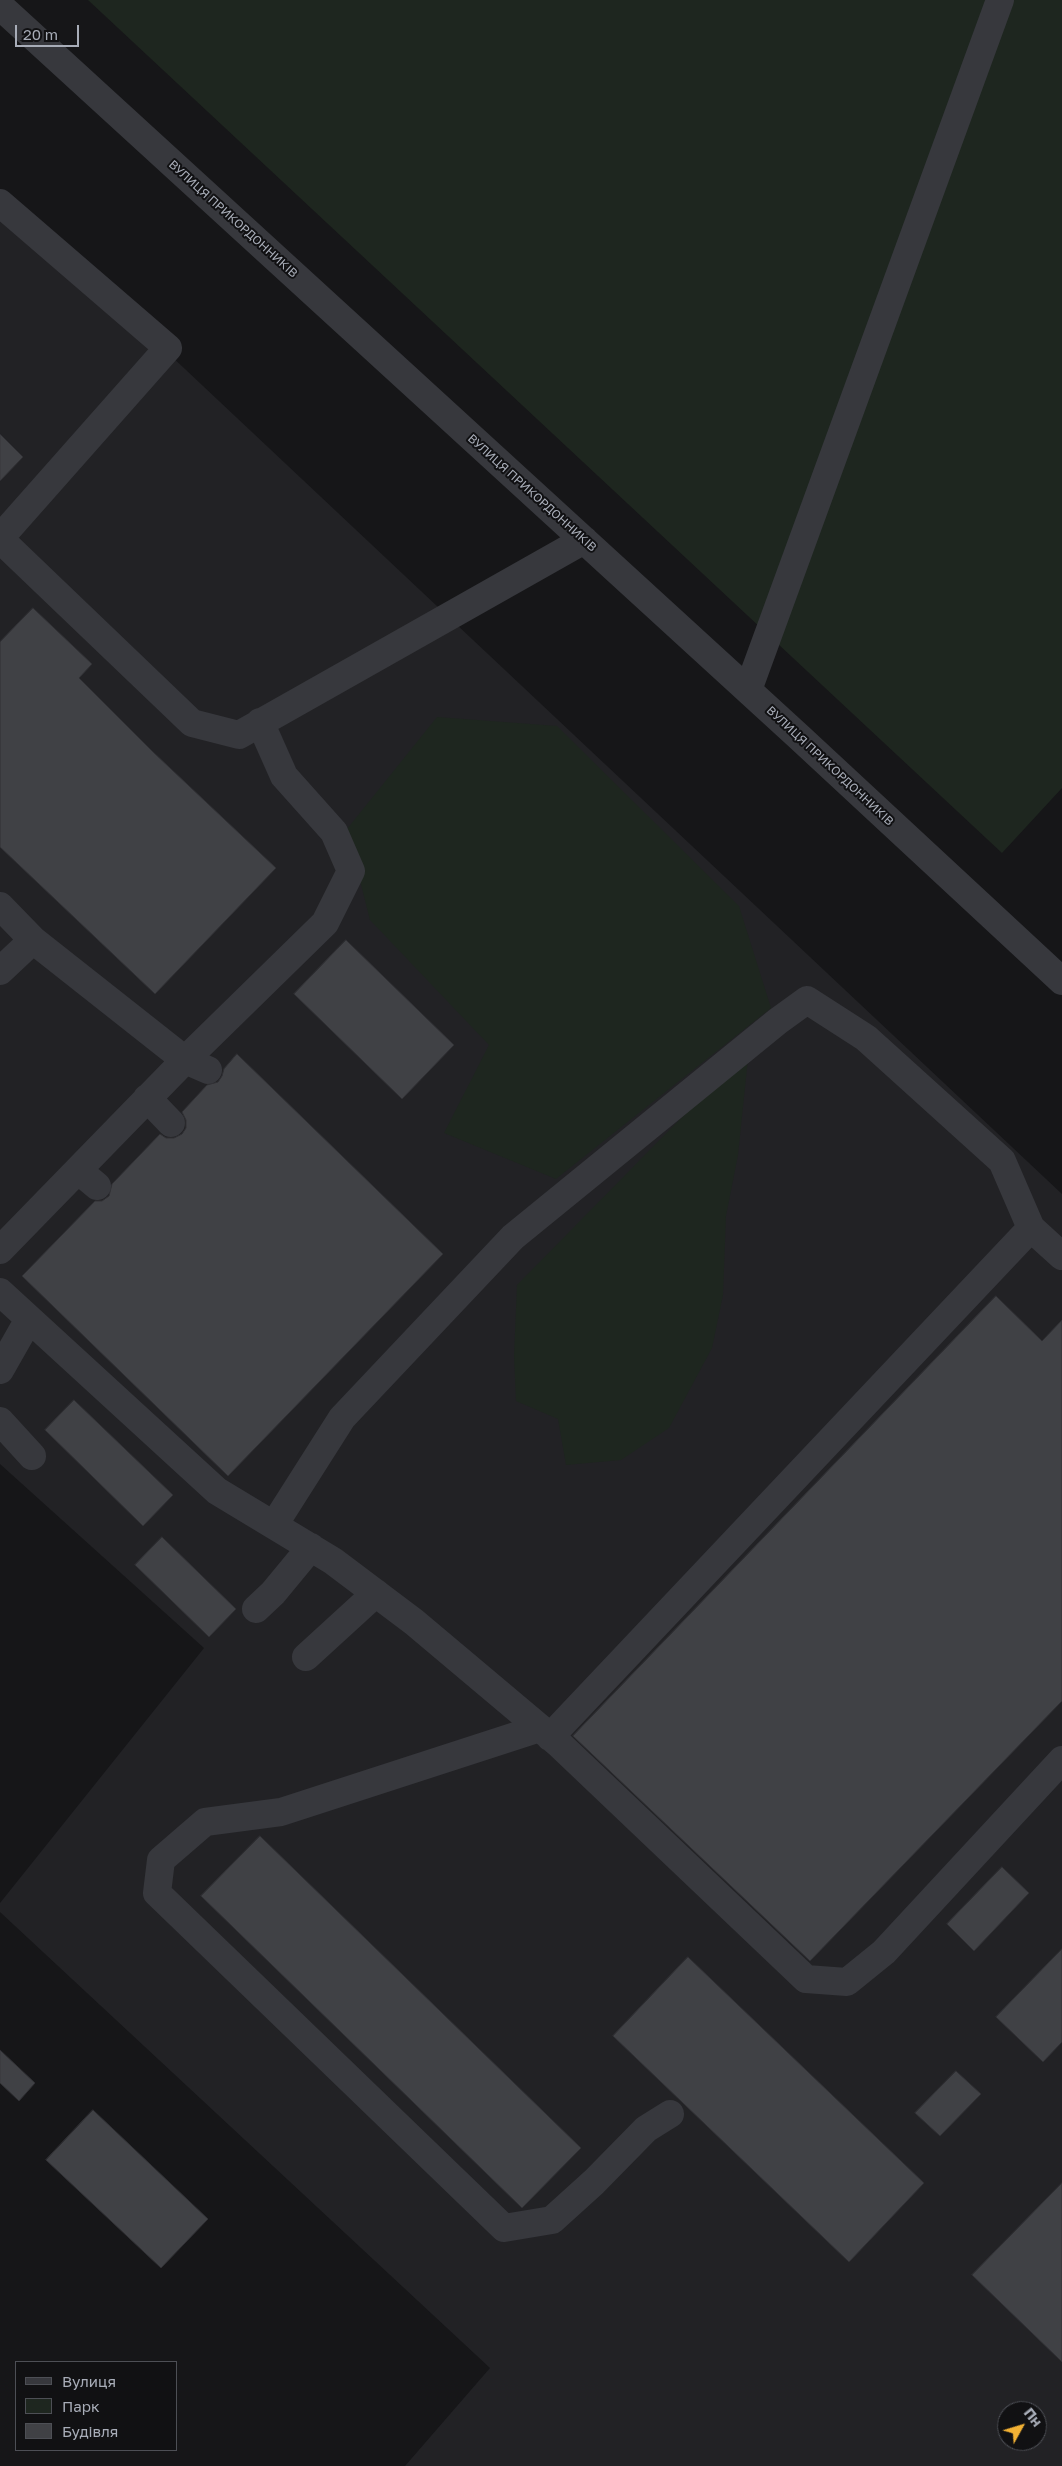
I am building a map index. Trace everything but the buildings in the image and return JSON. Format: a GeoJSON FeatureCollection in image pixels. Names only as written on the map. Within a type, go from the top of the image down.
{"type":"FeatureCollection","features":[{"type":"Feature","properties":{"kind":"street"},"geometry":{"type":"LineString","coordinates":[[748,690],[1000,0]]}},
{"type":"Feature","properties":{"kind":"street","name":"ВУЛИЦЯ ПРИКОРДОННИКІВ"},"geometry":{"type":"LineString","coordinates":[[0,6],[748,690],[1062,981]]}},
{"type":"Feature","properties":{"kind":"street"},"geometry":{"type":"LineString","coordinates":[[0,203],[168,348],[0,539],[192,723],[239,735],[584,540]]}},
{"type":"Feature","properties":{"kind":"street"},"geometry":{"type":"LineString","coordinates":[[0,1250],[46,1217],[88,1179],[147,1098],[197,1065],[326,923],[351,871],[334,832],[284,776],[260,722]]}},
{"type":"Feature","properties":{"kind":"street"},"geometry":{"type":"LineString","coordinates":[[0,906],[33,940],[197,1065]]}},
{"type":"Feature","properties":{"kind":"street"},"geometry":{"type":"LineString","coordinates":[[0,971],[33,940]]}},
{"type":"Feature","properties":{"kind":"street"},"geometry":{"type":"LineString","coordinates":[[274,1525],[342,1418],[513,1237],[778,1021],[807,1000],[866,1038],[1002,1161],[1031,1228],[1062,1256]]}},
{"type":"Feature","properties":{"kind":"street"},"geometry":{"type":"LineString","coordinates":[[147,1098],[171,1123]]}},
{"type":"Feature","properties":{"kind":"street"},"geometry":{"type":"LineString","coordinates":[[670,2114],[646,2129],[594,2182],[552,2220],[504,2228],[157,1893],[161,1860],[205,1822],[281,1812],[545,1732],[1031,1228]]}},
{"type":"Feature","properties":{"kind":"street"},"geometry":{"type":"LineString","coordinates":[[0,1292],[217,1491],[333,1560],[545,1732],[806,1979],[847,1982],[884,1952],[1062,1760]]}},
{"type":"Feature","properties":{"kind":"street"},"geometry":{"type":"LineString","coordinates":[[0,1370],[29,1319]]}},
{"type":"Feature","properties":{"kind":"street"},"geometry":{"type":"LineString","coordinates":[[0,1421],[32,1456]]}},
{"type":"Feature","properties":{"kind":"street"},"geometry":{"type":"LineString","coordinates":[[256,1609],[273,1593],[311,1547]]}},
{"type":"Feature","properties":{"kind":"street"},"geometry":{"type":"LineString","coordinates":[[306,1656],[376,1594]]}},
{"type":"Feature","properties":{"kind":"shaded area"},"geometry":{"type":"Polygon","coordinates":[[[0,195],[1062,1194],[1062,2466],[405,2466],[490,2368],[0,1912],[0,1903],[204,1648],[0,1464],[0,195]]]}},
{"type":"Feature","properties":{"kind":"green space"},"geometry":{"type":"Polygon","coordinates":[[[88,0],[1062,0],[1062,788],[1002,853],[88,0]]]}},
{"type":"Feature","properties":{"kind":"green space"},"geometry":{"type":"Polygon","coordinates":[[[437,717],[557,726],[739,906],[771,1008],[556,1179],[444,1133],[489,1045],[370,920],[347,829],[437,717]]]}},
{"type":"Feature","properties":{"kind":"green space"},"geometry":{"type":"Polygon","coordinates":[[[749,1049],[738,1155],[726,1216],[723,1295],[712,1348],[669,1428],[621,1460],[566,1465],[558,1419],[516,1401],[514,1356],[517,1285],[749,1049]]]}}]}
